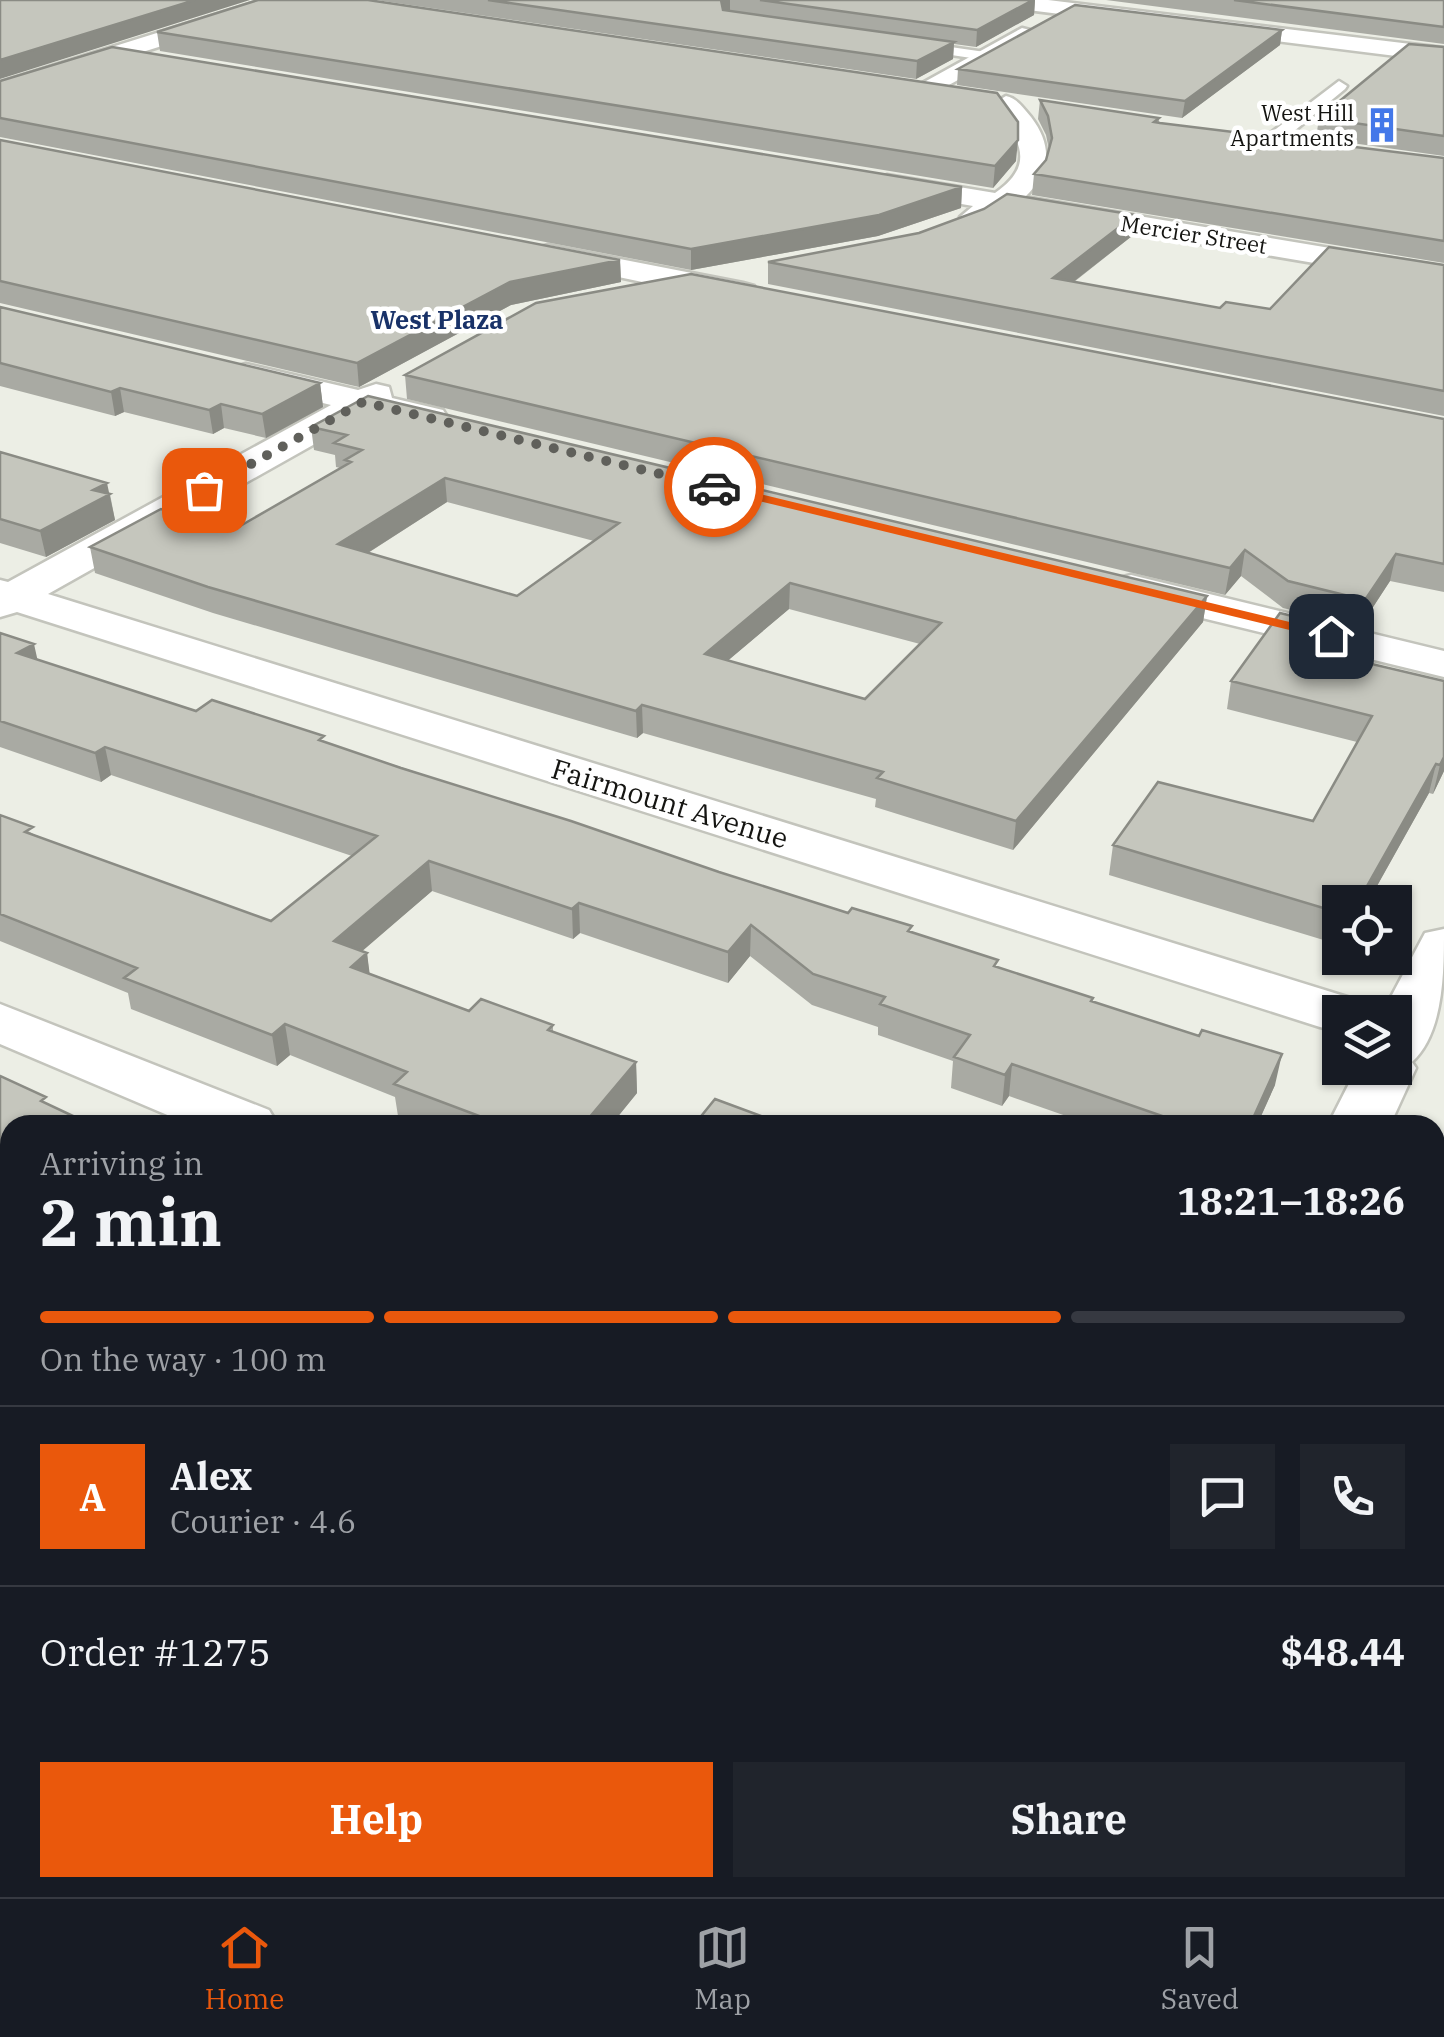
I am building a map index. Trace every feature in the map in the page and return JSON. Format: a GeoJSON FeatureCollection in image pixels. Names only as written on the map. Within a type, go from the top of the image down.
{"type":"FeatureCollection","features":[{"type":"Feature","properties":{"kind":"street"},"geometry":{"type":"LineString","coordinates":[[0,90],[284,0]]}},
{"type":"Feature","properties":{"kind":"street"},"geometry":{"type":"LineString","coordinates":[[995,0],[1077,5],[1444,56]]}},
{"type":"Feature","properties":{"kind":"street"},"geometry":{"type":"LineString","coordinates":[[954,96],[910,90],[985,56],[1077,5]]}},
{"type":"Feature","properties":{"kind":"street"},"geometry":{"type":"LineString","coordinates":[[115,54],[166,62]]}},
{"type":"Feature","properties":{"kind":"street"},"geometry":{"type":"LineString","coordinates":[[942,231],[1002,203],[1029,177],[1037,153],[1029,130],[998,103],[1043,110]]}},
{"type":"Feature","properties":{"kind":"street"},"geometry":{"type":"LineString","coordinates":[[1260,141],[1308,148]]}},
{"type":"Feature","properties":{"kind":"street","name":"Mercier Street"},"geometry":{"type":"LineString","coordinates":[[862,179],[1444,276]]}},
{"type":"Feature","properties":{"kind":"street"},"geometry":{"type":"LineString","coordinates":[[516,248],[693,283],[773,284]]}},
{"type":"Feature","properties":{"kind":"street"},"geometry":{"type":"LineString","coordinates":[[607,298],[693,283]]}},
{"type":"Feature","properties":{"kind":"street"},"geometry":{"type":"LineString","coordinates":[[204,364],[467,427]]}},
{"type":"Feature","properties":{"kind":"street"},"geometry":{"type":"LineString","coordinates":[[4,598],[413,375]]}},
{"type":"Feature","properties":{"kind":"street"},"geometry":{"type":"LineString","coordinates":[[1099,580],[1444,664]]}},
{"type":"Feature","properties":{"kind":"street","name":"Fairmount Avenue"},"geometry":{"type":"LineString","coordinates":[[4,598],[1322,1008]]}},
{"type":"Feature","properties":{"kind":"street"},"geometry":{"type":"LineString","coordinates":[[0,1022],[223,1115]]}},
{"type":"Feature","properties":{"kind":"street"},"geometry":{"type":"LineString","coordinates":[[1364,1115],[1379,1085]]}},
{"type":"Feature","properties":{"kind":"lane"},"geometry":{"type":"LineString","coordinates":[[896,43],[985,56]]}},
{"type":"Feature","properties":{"kind":"lane"},"geometry":{"type":"LineString","coordinates":[[1260,141],[1339,86]]}},
{"type":"Feature","properties":{"kind":"building"},"geometry":{"type":"Polygon","coordinates":[[[0,0],[195,0],[0,60],[0,0]]]}},
{"type":"Feature","properties":{"kind":"building"},"geometry":{"type":"Polygon","coordinates":[[[258,0],[368,0],[997,93],[1018,122],[1018,140],[995,166],[157,32],[258,0]]]}},
{"type":"Feature","properties":{"kind":"building"},"geometry":{"type":"Polygon","coordinates":[[[488,0],[721,0],[723,10],[954,42],[917,61],[488,0]]]}},
{"type":"Feature","properties":{"kind":"building"},"geometry":{"type":"Polygon","coordinates":[[[760,0],[1033,0],[977,30],[760,0]]]}},
{"type":"Feature","properties":{"kind":"building"},"geometry":{"type":"Polygon","coordinates":[[[1234,0],[1444,0],[1444,27],[1234,0]]]}},
{"type":"Feature","properties":{"kind":"building"},"geometry":{"type":"Polygon","coordinates":[[[1075,5],[1282,30],[1185,101],[958,69],[1075,5]]]}},
{"type":"Feature","properties":{"kind":"building"},"geometry":{"type":"Polygon","coordinates":[[[1409,44],[1444,47],[1444,136],[1319,118],[1409,44]]]}},
{"type":"Feature","properties":{"kind":"building"},"geometry":{"type":"Polygon","coordinates":[[[112,47],[962,187],[879,215],[691,249],[0,118],[0,81],[112,47]]]}},
{"type":"Feature","properties":{"kind":"building"},"geometry":{"type":"Polygon","coordinates":[[[1040,100],[1159,118],[1154,122],[1160,123],[1444,158],[1444,241],[1034,174],[1046,160],[1052,138],[1040,100]]]}},
{"type":"Feature","properties":{"kind":"building"},"geometry":{"type":"Polygon","coordinates":[[[0,140],[620,260],[510,282],[357,363],[0,281],[0,140]]]}},
{"type":"Feature","properties":{"kind":"building"},"geometry":{"type":"Polygon","coordinates":[[[1007,194],[1135,215],[1053,278],[1220,308],[1226,302],[1270,309],[1329,247],[1444,265],[1444,391],[768,262],[919,233],[984,209],[1007,194]]]}},
{"type":"Feature","properties":{"kind":"building"},"geometry":{"type":"Polygon","coordinates":[[[691,274],[1444,419],[1444,564],[1396,554],[1365,600],[1288,581],[1245,550],[1230,568],[405,375],[536,303],[691,274]]]}},
{"type":"Feature","properties":{"kind":"building"},"geometry":{"type":"Polygon","coordinates":[[[0,307],[320,383],[262,414],[221,404],[209,410],[120,388],[111,392],[0,363],[0,307]]]}},
{"type":"Feature","properties":{"kind":"building"},"geometry":{"type":"Polygon","coordinates":[[[368,396],[1207,596],[1016,821],[877,778],[883,772],[642,705],[636,711],[208,587],[90,547],[161,509],[235,529],[351,462],[345,460],[362,450],[334,443],[347,435],[311,427],[368,396]],[[445,478],[338,544],[517,596],[619,523],[445,478]],[[790,583],[705,654],[865,699],[941,623],[790,583]]]}},
{"type":"Feature","properties":{"kind":"building"},"geometry":{"type":"Polygon","coordinates":[[[0,452],[107,483],[93,490],[110,494],[40,531],[0,519],[0,452]]]}},
{"type":"Feature","properties":{"kind":"building"},"geometry":{"type":"Polygon","coordinates":[[[1280,613],[1346,629],[1329,654],[1444,681],[1444,757],[1440,765],[1436,764],[1368,885],[1322,885],[1322,908],[1113,845],[1158,782],[1313,821],[1372,716],[1231,681],[1280,613]]]}},
{"type":"Feature","properties":{"kind":"building"},"geometry":{"type":"Polygon","coordinates":[[[0,633],[34,644],[17,653],[196,711],[212,700],[324,736],[319,740],[401,768],[719,872],[848,913],[852,908],[912,926],[908,931],[998,960],[994,966],[1093,998],[1091,1001],[1199,1036],[1202,1030],[1282,1054],[1255,1115],[1159,1115],[1012,1064],[1005,1075],[954,1057],[970,1035],[880,1004],[885,997],[813,974],[751,925],[728,952],[579,903],[572,909],[429,861],[334,941],[367,953],[351,967],[469,1011],[481,999],[553,1025],[548,1030],[636,1062],[591,1115],[476,1115],[394,1084],[407,1072],[285,1024],[272,1035],[124,978],[137,968],[0,914],[0,815],[33,827],[25,832],[271,921],[377,836],[105,747],[95,753],[0,721],[0,633]]]}},
{"type":"Feature","properties":{"kind":"building"},"geometry":{"type":"Polygon","coordinates":[[[0,1076],[46,1097],[41,1101],[71,1115],[0,1115],[0,1076]]]}},
{"type":"Feature","properties":{"kind":"building"},"geometry":{"type":"Polygon","coordinates":[[[715,1099],[758,1115],[702,1115],[715,1099]]]}},
{"type":"Feature","properties":{"kind":"way so far"},"geometry":{"type":"LineString","coordinates":[[204,490],[363,402],[714,487]]}},
{"type":"Feature","properties":{"kind":"place","name":"West Hill Apartments"},"geometry":{"type":"Point","coordinates":[1382,125]}},
{"type":"Feature","properties":{"kind":"district","name":"West Plaza"},"geometry":{"type":"Point","coordinates":[437,319]}},
{"type":"Feature","properties":{"kind":"route"},"geometry":{"type":"LineString","coordinates":[[714,487],[1331,636]]}}]}
